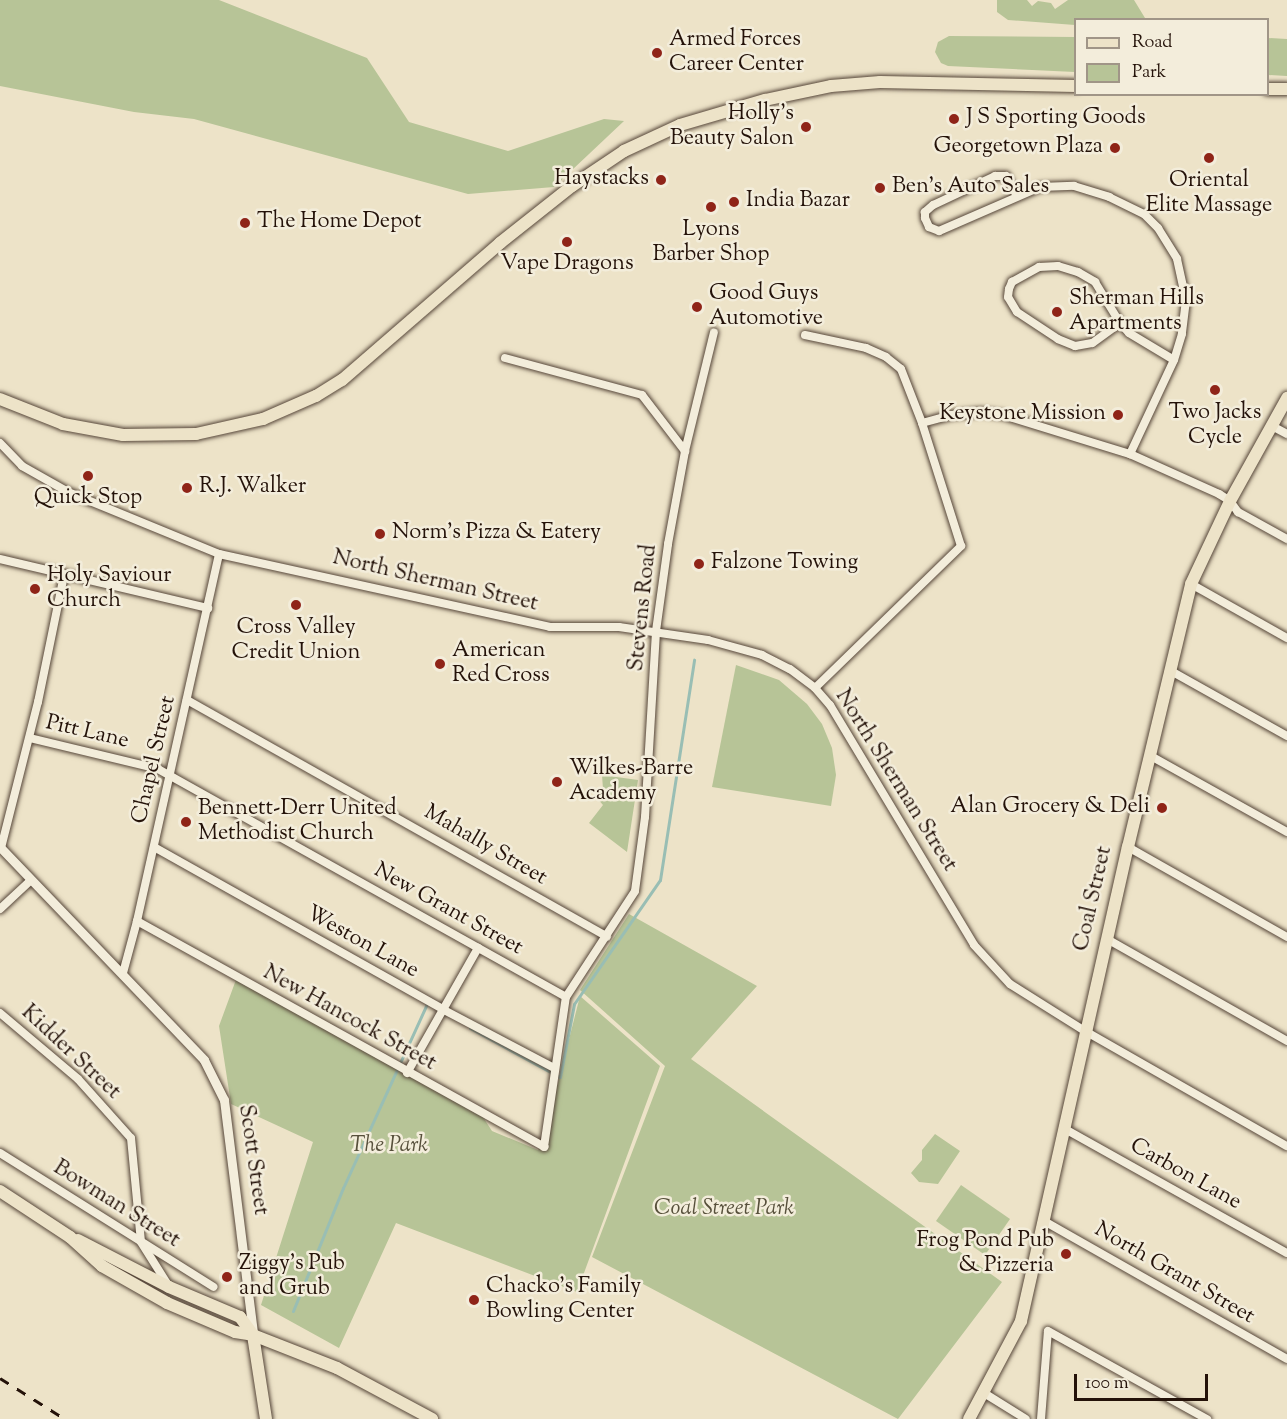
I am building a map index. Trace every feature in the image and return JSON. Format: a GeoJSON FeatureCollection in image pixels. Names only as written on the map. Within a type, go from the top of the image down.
{"type":"FeatureCollection","features":[{"type":"Feature","properties":{"kind":"main road"},"geometry":{"type":"LineString","coordinates":[[0,399],[63,424],[123,435],[163,436],[230,429],[288,410],[333,386],[368,360],[422,310],[572,186],[624,152],[680,124],[765,100],[831,86],[880,82],[1074,86]]}},
{"type":"Feature","properties":{"kind":"main road"},"geometry":{"type":"LineString","coordinates":[[1269,89],[1287,89]]}},
{"type":"Feature","properties":{"kind":"main road","name":"Coal Street"},"geometry":{"type":"LineString","coordinates":[[969,1419],[1021,1321],[1085,1031],[1191,584],[1230,501],[1287,398]]}},
{"type":"Feature","properties":{"kind":"main road"},"geometry":{"type":"LineString","coordinates":[[0,1191],[70,1237],[102,1266],[167,1303],[235,1332],[253,1335],[337,1368],[432,1419]]}},
{"type":"Feature","properties":{"kind":"main road"},"geometry":{"type":"LineString","coordinates":[[70,1237],[94,1245],[169,1287],[240,1317],[253,1335]]}},
{"type":"Feature","properties":{"kind":"main road","name":"Scott Street"},"geometry":{"type":"LineString","coordinates":[[253,1335],[266,1419]]}},
{"type":"Feature","properties":{"kind":"street"},"geometry":{"type":"LineString","coordinates":[[1017,196],[1006,176],[995,176],[933,205],[925,212],[925,218],[929,227],[939,231],[1017,196],[1050,185],[1083,188],[1126,204],[1144,214],[1158,228],[1177,259],[1186,300],[1182,334],[1174,360],[1130,454]]}},
{"type":"Feature","properties":{"kind":"street"},"geometry":{"type":"LineString","coordinates":[[1119,324],[1085,346],[1075,346],[1058,339],[1017,312],[1008,297],[1012,282],[1039,267],[1058,266],[1086,276],[1102,292],[1119,324],[1129,333],[1174,360]]}},
{"type":"Feature","properties":{"kind":"street","name":"Stevens Road"},"geometry":{"type":"LineString","coordinates":[[607,937],[635,891],[645,817],[656,631],[685,451],[714,332]]}},
{"type":"Feature","properties":{"kind":"street"},"geometry":{"type":"LineString","coordinates":[[805,335],[866,348],[886,357],[901,369],[922,423],[961,546],[815,688]]}},
{"type":"Feature","properties":{"kind":"street"},"geometry":{"type":"LineString","coordinates":[[505,358],[642,395],[685,451]]}},
{"type":"Feature","properties":{"kind":"street"},"geometry":{"type":"LineString","coordinates":[[922,423],[952,415],[981,412],[1003,416],[1130,454],[1230,501],[1238,512],[1287,539]]}},
{"type":"Feature","properties":{"kind":"street"},"geometry":{"type":"LineString","coordinates":[[1272,426],[1287,434]]}},
{"type":"Feature","properties":{"kind":"street","name":"North Sherman Street"},"geometry":{"type":"LineString","coordinates":[[0,443],[22,466],[68,492],[219,554],[550,627],[619,627],[708,640],[762,655],[790,669],[815,688],[847,730],[974,945],[1010,984],[1085,1031],[1287,1146]]}},
{"type":"Feature","properties":{"kind":"street","name":"Chapel Street"},"geometry":{"type":"LineString","coordinates":[[123,973],[154,847],[219,554]]}},
{"type":"Feature","properties":{"kind":"street"},"geometry":{"type":"LineString","coordinates":[[0,559],[208,608]]}},
{"type":"Feature","properties":{"kind":"street"},"geometry":{"type":"LineString","coordinates":[[0,848],[30,738],[64,574]]}},
{"type":"Feature","properties":{"kind":"street"},"geometry":{"type":"LineString","coordinates":[[1191,584],[1287,638]]}},
{"type":"Feature","properties":{"kind":"street"},"geometry":{"type":"LineString","coordinates":[[1171,671],[1287,736]]}},
{"type":"Feature","properties":{"kind":"street","name":"Mahally Street"},"geometry":{"type":"LineString","coordinates":[[187,700],[607,937]]}},
{"type":"Feature","properties":{"kind":"street","name":"Pitt Lane"},"geometry":{"type":"LineString","coordinates":[[30,738],[159,769],[170,775]]}},
{"type":"Feature","properties":{"kind":"street"},"geometry":{"type":"LineString","coordinates":[[1149,754],[1287,832]]}},
{"type":"Feature","properties":{"kind":"street","name":"New Grant Street"},"geometry":{"type":"LineString","coordinates":[[170,775],[566,997]]}},
{"type":"Feature","properties":{"kind":"street","name":"Weston Lane"},"geometry":{"type":"LineString","coordinates":[[154,847],[444,1010],[554,1068]]}},
{"type":"Feature","properties":{"kind":"street"},"geometry":{"type":"LineString","coordinates":[[1128,847],[1287,938]]}},
{"type":"Feature","properties":{"kind":"street","name":"Scott Street"},"geometry":{"type":"LineString","coordinates":[[0,848],[123,973],[204,1060],[224,1100],[253,1335]]}},
{"type":"Feature","properties":{"kind":"street"},"geometry":{"type":"LineString","coordinates":[[0,909],[31,880]]}},
{"type":"Feature","properties":{"kind":"street","name":"New Hancock Street"},"geometry":{"type":"LineString","coordinates":[[137,921],[544,1147],[554,1068]]}},
{"type":"Feature","properties":{"kind":"street"},"geometry":{"type":"LineString","coordinates":[[554,1068],[566,997],[607,937]]}},
{"type":"Feature","properties":{"kind":"street"},"geometry":{"type":"LineString","coordinates":[[1107,939],[1287,1041]]}},
{"type":"Feature","properties":{"kind":"street"},"geometry":{"type":"LineString","coordinates":[[408,1073],[478,948]]}},
{"type":"Feature","properties":{"kind":"street","name":"Kidder Street"},"geometry":{"type":"LineString","coordinates":[[0,1012],[78,1079],[131,1138],[141,1242],[169,1287]]}},
{"type":"Feature","properties":{"kind":"street","name":"Carbon Lane"},"geometry":{"type":"LineString","coordinates":[[1065,1129],[1287,1253]]}},
{"type":"Feature","properties":{"kind":"street","name":"Bowman Street"},"geometry":{"type":"LineString","coordinates":[[0,1153],[214,1287]]}},
{"type":"Feature","properties":{"kind":"street","name":"North Grant Street"},"geometry":{"type":"LineString","coordinates":[[1044,1221],[1287,1359]]}},
{"type":"Feature","properties":{"kind":"street"},"geometry":{"type":"LineString","coordinates":[[1041,1419],[1048,1331],[1207,1419]]}},
{"type":"Feature","properties":{"kind":"street"},"geometry":{"type":"LineString","coordinates":[[984,1393],[1026,1419]]}},
{"type":"Feature","properties":{"kind":"green space"},"geometry":{"type":"Polygon","coordinates":[[[0,0],[219,0],[367,58],[409,122],[508,151],[604,119],[624,121],[554,187],[468,194],[194,119],[134,112],[0,86],[0,0]]]}},
{"type":"Feature","properties":{"kind":"green space"},"geometry":{"type":"Polygon","coordinates":[[[997,0],[1027,0],[1032,6],[1038,1],[1051,3],[1055,9],[1068,0],[1134,0],[1145,18],[1074,18],[1074,25],[1008,20],[997,12],[997,0]]]}},
{"type":"Feature","properties":{"kind":"green space"},"geometry":{"type":"Polygon","coordinates":[[[949,36],[1074,37],[1074,72],[948,66],[941,63],[935,52],[938,42],[949,36]]]}},
{"type":"Feature","properties":{"kind":"green space"},"geometry":{"type":"Polygon","coordinates":[[[1269,38],[1287,39],[1287,76],[1269,75],[1269,38]]]}},
{"type":"Feature","properties":{"kind":"green space"},"geometry":{"type":"Polygon","coordinates":[[[736,665],[779,680],[807,704],[822,724],[832,748],[836,775],[831,806],[712,787],[736,665]]]}},
{"type":"Feature","properties":{"kind":"green space"},"geometry":{"type":"Polygon","coordinates":[[[602,775],[638,780],[627,852],[589,823],[603,805],[596,797],[603,789],[602,775]]]}},
{"type":"Feature","properties":{"kind":"green space","name":"Coal Street Park"},"geometry":{"type":"Polygon","coordinates":[[[629,914],[757,986],[691,1059],[1002,1282],[898,1419],[592,1257],[665,1066],[580,990],[629,914]]]}},
{"type":"Feature","properties":{"kind":"green space","name":"The Park"},"geometry":{"type":"Polygon","coordinates":[[[237,977],[479,1111],[492,1131],[538,1150],[545,1134],[580,996],[660,1066],[577,1292],[396,1223],[339,1348],[261,1305],[313,1142],[231,1104],[219,1026],[237,977]]]}},
{"type":"Feature","properties":{"kind":"green space"},"geometry":{"type":"Polygon","coordinates":[[[935,1134],[960,1151],[938,1184],[919,1182],[911,1173],[922,1160],[922,1150],[935,1134]]]}},
{"type":"Feature","properties":{"kind":"green space"},"geometry":{"type":"Polygon","coordinates":[[[961,1185],[1010,1219],[985,1255],[936,1221],[961,1185]]]}},
{"type":"Feature","properties":{"kind":"waterway"},"geometry":{"type":"LineString","coordinates":[[470,1028],[560,1077],[574,1004],[660,880],[694,660]]}},
{"type":"Feature","properties":{"kind":"waterway"},"geometry":{"type":"LineString","coordinates":[[293,1311],[343,1188],[427,1004]]}},
{"type":"Feature","properties":{"kind":"railway"},"geometry":{"type":"LineString","coordinates":[[0,1378],[65,1419]]}},
{"type":"Feature","properties":{"kind":"place","name":"Armed Forces Career Center"},"geometry":{"type":"Point","coordinates":[657,53]}},
{"type":"Feature","properties":{"kind":"place","name":"J S Sporting Goods"},"geometry":{"type":"Point","coordinates":[954,119]}},
{"type":"Feature","properties":{"kind":"place","name":"Holly's Beauty Salon"},"geometry":{"type":"Point","coordinates":[806,127]}},
{"type":"Feature","properties":{"kind":"place","name":"Georgetown Plaza"},"geometry":{"type":"Point","coordinates":[1115,148]}},
{"type":"Feature","properties":{"kind":"place","name":"Oriental Elite Massage"},"geometry":{"type":"Point","coordinates":[1209,158]}},
{"type":"Feature","properties":{"kind":"place","name":"Haystacks"},"geometry":{"type":"Point","coordinates":[661,180]}},
{"type":"Feature","properties":{"kind":"place","name":"Ben's Auto Sales"},"geometry":{"type":"Point","coordinates":[880,188]}},
{"type":"Feature","properties":{"kind":"place","name":"India Bazar"},"geometry":{"type":"Point","coordinates":[734,202]}},
{"type":"Feature","properties":{"kind":"place","name":"Lyons Barber Shop"},"geometry":{"type":"Point","coordinates":[711,207]}},
{"type":"Feature","properties":{"kind":"place","name":"The Home Depot"},"geometry":{"type":"Point","coordinates":[245,223]}},
{"type":"Feature","properties":{"kind":"place","name":"Vape Dragons"},"geometry":{"type":"Point","coordinates":[567,242]}},
{"type":"Feature","properties":{"kind":"place","name":"Good Guys Automotive"},"geometry":{"type":"Point","coordinates":[697,307]}},
{"type":"Feature","properties":{"kind":"place","name":"Sherman Hills Apartments"},"geometry":{"type":"Point","coordinates":[1057,312]}},
{"type":"Feature","properties":{"kind":"place","name":"Two Jacks Cycle"},"geometry":{"type":"Point","coordinates":[1215,390]}},
{"type":"Feature","properties":{"kind":"place","name":"Keystone Mission"},"geometry":{"type":"Point","coordinates":[1118,415]}},
{"type":"Feature","properties":{"kind":"place","name":"Quick Stop"},"geometry":{"type":"Point","coordinates":[88,476]}},
{"type":"Feature","properties":{"kind":"place","name":"R.J. Walker"},"geometry":{"type":"Point","coordinates":[187,488]}},
{"type":"Feature","properties":{"kind":"place","name":"Norm's Pizza & Eatery"},"geometry":{"type":"Point","coordinates":[380,534]}},
{"type":"Feature","properties":{"kind":"place","name":"Falzone Towing"},"geometry":{"type":"Point","coordinates":[699,564]}},
{"type":"Feature","properties":{"kind":"place","name":"Holy Saviour Church"},"geometry":{"type":"Point","coordinates":[35,589]}},
{"type":"Feature","properties":{"kind":"place","name":"Cross Valley Credit Union"},"geometry":{"type":"Point","coordinates":[296,605]}},
{"type":"Feature","properties":{"kind":"place","name":"American Red Cross"},"geometry":{"type":"Point","coordinates":[440,664]}},
{"type":"Feature","properties":{"kind":"place","name":"Wilkes-Barre Academy"},"geometry":{"type":"Point","coordinates":[557,782]}},
{"type":"Feature","properties":{"kind":"place","name":"Alan Grocery & Deli"},"geometry":{"type":"Point","coordinates":[1162,808]}},
{"type":"Feature","properties":{"kind":"place","name":"Bennett-Derr United Methodist Church"},"geometry":{"type":"Point","coordinates":[186,822]}},
{"type":"Feature","properties":{"kind":"place","name":"Frog Pond Pub & Pizzeria"},"geometry":{"type":"Point","coordinates":[1066,1254]}},
{"type":"Feature","properties":{"kind":"place","name":"Ziggy's Pub and Grub"},"geometry":{"type":"Point","coordinates":[227,1277]}},
{"type":"Feature","properties":{"kind":"place","name":"Chacko's Family Bowling Center"},"geometry":{"type":"Point","coordinates":[474,1300]}}]}
